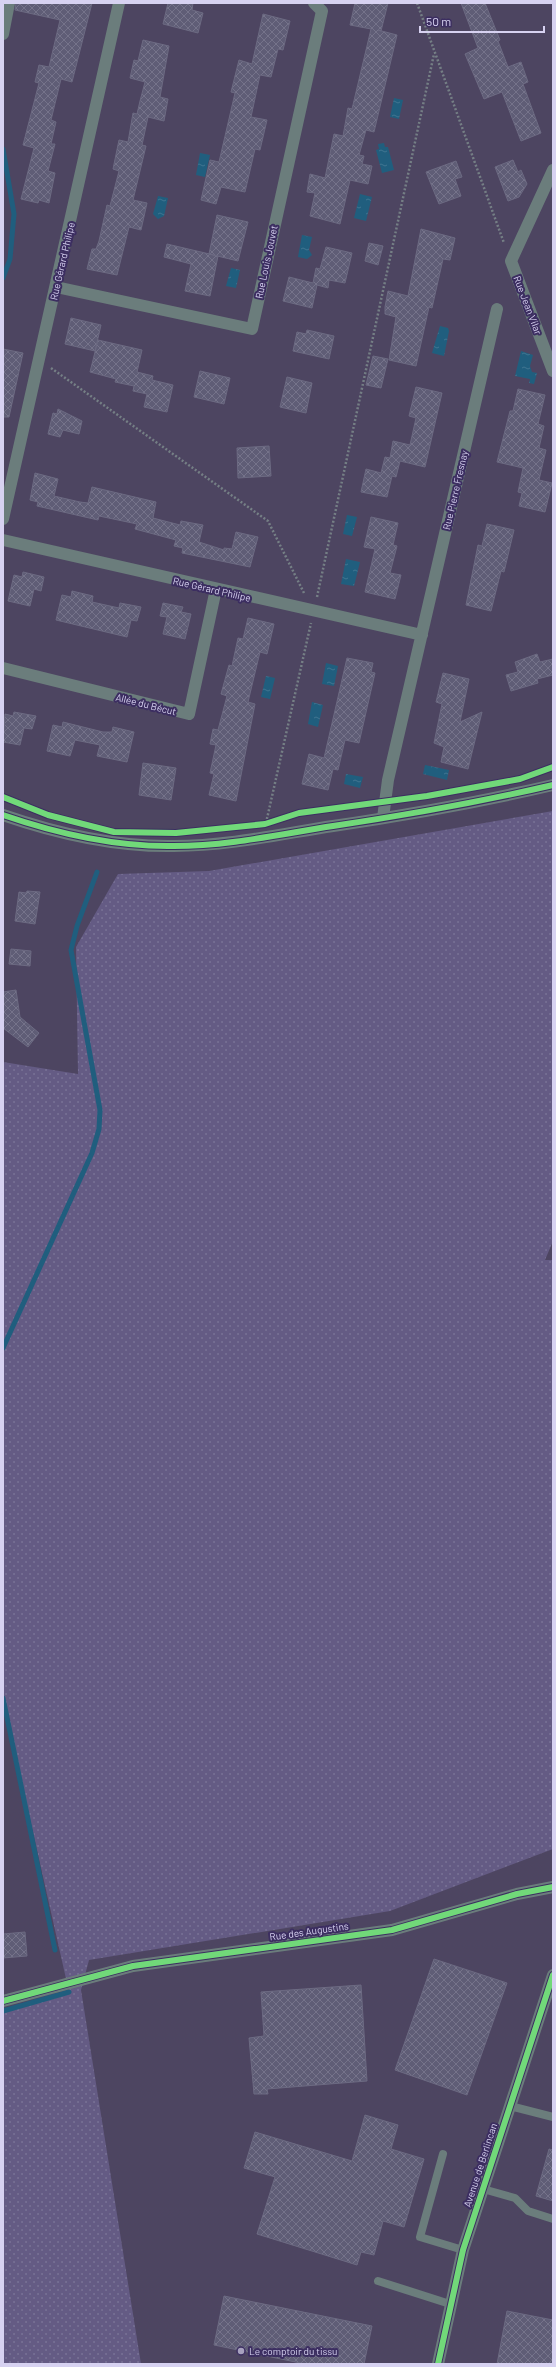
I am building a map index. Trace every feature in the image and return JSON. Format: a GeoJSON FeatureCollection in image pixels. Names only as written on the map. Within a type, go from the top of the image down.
{"type":"FeatureCollection","features":[{"type":"Feature","properties":{"kind":"street"},"geometry":{"type":"LineString","coordinates":[[3,34],[9,3]]}},
{"type":"Feature","properties":{"kind":"street","name":"Rue Gérard Philipe"},"geometry":{"type":"LineString","coordinates":[[3,520],[119,3]]}},
{"type":"Feature","properties":{"kind":"street","name":"Rue Louis Jouvet"},"geometry":{"type":"LineString","coordinates":[[56,287],[252,329],[322,11],[314,3]]}},
{"type":"Feature","properties":{"kind":"street"},"geometry":{"type":"LineString","coordinates":[[511,261],[553,170]]}},
{"type":"Feature","properties":{"kind":"street","name":"Rue Jean Vilar"},"geometry":{"type":"LineString","coordinates":[[511,261],[553,371]]}},
{"type":"Feature","properties":{"kind":"street","name":"Rue Pierre Fresnay"},"geometry":{"type":"LineString","coordinates":[[383,818],[388,780],[497,309]]}},
{"type":"Feature","properties":{"kind":"street","name":"Rue Gérard Philipe"},"geometry":{"type":"LineString","coordinates":[[3,540],[313,612],[422,635]]}},
{"type":"Feature","properties":{"kind":"street","name":"Allée du Bécut"},"geometry":{"type":"LineString","coordinates":[[3,668],[189,714],[216,589]]}},
{"type":"Feature","properties":{"kind":"street"},"geometry":{"type":"LineString","coordinates":[[3,815],[53,830],[121,844],[162,846],[205,845],[465,805],[553,785]]}},
{"type":"Feature","properties":{"kind":"street","name":"Rue des Augustins"},"geometry":{"type":"LineString","coordinates":[[3,2000],[65,1982],[133,1966],[392,1930],[517,1894],[553,1887]]}},
{"type":"Feature","properties":{"kind":"street","name":"Avenue de Berlincan"},"geometry":{"type":"LineString","coordinates":[[438,2364],[463,2250],[553,1975]]}},
{"type":"Feature","properties":{"kind":"lane"},"geometry":{"type":"LineString","coordinates":[[510,2106],[553,2117]]}},
{"type":"Feature","properties":{"kind":"lane"},"geometry":{"type":"LineString","coordinates":[[443,2154],[420,2237],[463,2250]]}},
{"type":"Feature","properties":{"kind":"lane"},"geometry":{"type":"LineString","coordinates":[[483,2189],[515,2198],[528,2211],[553,2219]]}},
{"type":"Feature","properties":{"kind":"lane"},"geometry":{"type":"LineString","coordinates":[[378,2282],[450,2304]]}},
{"type":"Feature","properties":{"kind":"path"},"geometry":{"type":"LineString","coordinates":[[418,3],[434,54],[511,261]]}},
{"type":"Feature","properties":{"kind":"path"},"geometry":{"type":"LineString","coordinates":[[263,836],[434,54]]}},
{"type":"Feature","properties":{"kind":"path"},"geometry":{"type":"LineString","coordinates":[[38,359],[268,521],[313,612]]}},
{"type":"Feature","properties":{"kind":"path"},"geometry":{"type":"LineString","coordinates":[[258,824],[272,822]]}},
{"type":"Feature","properties":{"kind":"shaded area"},"geometry":{"type":"Polygon","coordinates":[[[553,811],[553,1241],[545,1260],[553,1260],[553,1849],[390,1911],[89,1960],[81,1990],[141,2364],[3,2364],[3,2010],[69,1992],[5,1708],[3,1708],[3,1062],[78,1074],[76,947],[118,874],[209,871],[553,811]]]}},
{"type":"Feature","properties":{"kind":"water"},"geometry":{"type":"Polygon","coordinates":[[[394,98],[403,100],[399,119],[390,117],[394,98]]]}},
{"type":"Feature","properties":{"kind":"water"},"geometry":{"type":"Polygon","coordinates":[[[384,143],[385,147],[388,147],[394,170],[382,173],[376,150],[379,149],[378,144],[384,143]]]}},
{"type":"Feature","properties":{"kind":"water"},"geometry":{"type":"Polygon","coordinates":[[[200,153],[210,155],[205,177],[196,175],[200,153]]]}},
{"type":"Feature","properties":{"kind":"water"},"geometry":{"type":"Polygon","coordinates":[[[360,194],[372,197],[366,221],[354,218],[360,194]]]}},
{"type":"Feature","properties":{"kind":"water"},"geometry":{"type":"Polygon","coordinates":[[[158,196],[168,198],[164,216],[158,219],[153,214],[158,196]]]}},
{"type":"Feature","properties":{"kind":"water"},"geometry":{"type":"Polygon","coordinates":[[[302,235],[312,237],[309,250],[312,255],[307,259],[298,257],[302,235]]]}},
{"type":"Feature","properties":{"kind":"water"},"geometry":{"type":"Polygon","coordinates":[[[231,268],[240,270],[236,288],[226,286],[231,268]]]}},
{"type":"Feature","properties":{"kind":"water"},"geometry":{"type":"Polygon","coordinates":[[[440,326],[448,328],[449,331],[444,356],[432,353],[440,326]]]}},
{"type":"Feature","properties":{"kind":"water"},"geometry":{"type":"Polygon","coordinates":[[[521,351],[533,355],[530,366],[532,372],[537,373],[534,384],[529,383],[530,379],[515,376],[521,351]]]}},
{"type":"Feature","properties":{"kind":"water"},"geometry":{"type":"Polygon","coordinates":[[[347,515],[357,517],[352,536],[343,534],[347,515]]]}},
{"type":"Feature","properties":{"kind":"water"},"geometry":{"type":"Polygon","coordinates":[[[346,559],[360,562],[354,586],[341,584],[346,559]]]}},
{"type":"Feature","properties":{"kind":"water"},"geometry":{"type":"Polygon","coordinates":[[[326,663],[338,666],[334,686],[322,684],[326,663]]]}},
{"type":"Feature","properties":{"kind":"water"},"geometry":{"type":"Polygon","coordinates":[[[266,676],[275,678],[270,699],[261,697],[266,676]]]}},
{"type":"Feature","properties":{"kind":"water"},"geometry":{"type":"Polygon","coordinates":[[[312,702],[323,705],[318,727],[308,724],[312,702]]]}},
{"type":"Feature","properties":{"kind":"water"},"geometry":{"type":"Polygon","coordinates":[[[425,765],[449,770],[447,780],[423,774],[425,765]]]}},
{"type":"Feature","properties":{"kind":"water"},"geometry":{"type":"Polygon","coordinates":[[[346,774],[363,777],[360,788],[344,784],[346,774]]]}},
{"type":"Feature","properties":{"kind":"building"},"geometry":{"type":"Polygon","coordinates":[[[16,3],[92,3],[72,82],[61,79],[51,120],[56,122],[51,144],[55,144],[48,171],[55,173],[49,203],[39,200],[38,203],[21,199],[34,148],[23,145],[39,83],[35,82],[39,65],[49,67],[60,20],[15,10],[16,3]]]}},
{"type":"Feature","properties":{"kind":"building"},"geometry":{"type":"Polygon","coordinates":[[[168,3],[193,3],[192,10],[203,13],[198,33],[163,24],[168,3]]]}},
{"type":"Feature","properties":{"kind":"building"},"geometry":{"type":"Polygon","coordinates":[[[355,3],[388,3],[381,31],[397,35],[374,132],[366,130],[359,155],[364,156],[362,164],[372,166],[368,184],[350,180],[340,224],[310,216],[315,193],[307,192],[310,174],[325,178],[334,134],[343,136],[348,108],[352,109],[371,29],[350,25],[355,3]]]}},
{"type":"Feature","properties":{"kind":"building"},"geometry":{"type":"Polygon","coordinates":[[[461,3],[485,3],[500,40],[498,41],[508,67],[521,62],[528,82],[523,84],[541,133],[521,141],[502,92],[484,99],[465,54],[478,48],[461,3]]]}},
{"type":"Feature","properties":{"kind":"building"},"geometry":{"type":"Polygon","coordinates":[[[263,14],[290,21],[283,50],[278,49],[271,77],[260,75],[251,117],[267,120],[260,150],[255,149],[245,192],[221,187],[216,204],[201,200],[210,160],[219,162],[235,93],[231,92],[239,60],[252,64],[263,14]]]}},
{"type":"Feature","properties":{"kind":"building"},"geometry":{"type":"Polygon","coordinates":[[[143,40],[169,46],[160,97],[168,99],[164,121],[148,117],[142,145],[146,146],[133,200],[147,203],[141,230],[129,227],[117,275],[87,269],[92,249],[96,249],[99,241],[107,205],[110,206],[119,171],[113,169],[119,140],[128,142],[133,113],[137,114],[145,82],[130,78],[134,60],[138,61],[143,40]]]}},
{"type":"Feature","properties":{"kind":"building"},"geometry":{"type":"Polygon","coordinates":[[[513,160],[518,172],[521,170],[527,184],[519,197],[508,201],[495,167],[513,160]]]}},
{"type":"Feature","properties":{"kind":"building"},"geometry":{"type":"Polygon","coordinates":[[[456,161],[462,177],[455,179],[461,196],[439,204],[426,172],[456,161]]]}},
{"type":"Feature","properties":{"kind":"building"},"geometry":{"type":"Polygon","coordinates":[[[217,215],[248,222],[238,261],[209,254],[217,215]]]}},
{"type":"Feature","properties":{"kind":"building"},"geometry":{"type":"Polygon","coordinates":[[[421,229],[455,238],[450,260],[443,259],[432,308],[429,307],[416,366],[389,360],[396,317],[385,314],[385,307],[388,291],[408,296],[421,229]]]}},
{"type":"Feature","properties":{"kind":"building"},"geometry":{"type":"Polygon","coordinates":[[[369,243],[383,246],[378,265],[365,261],[369,243]]]}},
{"type":"Feature","properties":{"kind":"building"},"geometry":{"type":"Polygon","coordinates":[[[167,244],[218,256],[210,296],[185,291],[191,264],[164,257],[167,244]]]}},
{"type":"Feature","properties":{"kind":"building"},"geometry":{"type":"Polygon","coordinates":[[[326,247],[352,253],[345,283],[329,280],[328,288],[317,285],[312,308],[283,301],[289,277],[313,283],[316,268],[320,269],[326,247]]]}},
{"type":"Feature","properties":{"kind":"building"},"geometry":{"type":"Polygon","coordinates":[[[71,318],[101,325],[95,351],[65,344],[71,318]]]}},
{"type":"Feature","properties":{"kind":"building"},"geometry":{"type":"Polygon","coordinates":[[[307,330],[334,336],[329,359],[293,351],[297,332],[306,334],[307,330]]]}},
{"type":"Feature","properties":{"kind":"building"},"geometry":{"type":"Polygon","coordinates":[[[98,340],[142,350],[137,372],[153,376],[152,380],[173,385],[167,412],[144,407],[147,394],[133,391],[134,386],[115,382],[116,379],[90,372],[98,340]]]}},
{"type":"Feature","properties":{"kind":"building"},"geometry":{"type":"Polygon","coordinates":[[[3,349],[23,353],[9,417],[3,417],[3,349]]]}},
{"type":"Feature","properties":{"kind":"building"},"geometry":{"type":"Polygon","coordinates":[[[373,356],[388,359],[381,388],[366,385],[373,356]]]}},
{"type":"Feature","properties":{"kind":"building"},"geometry":{"type":"Polygon","coordinates":[[[200,371],[230,378],[224,404],[194,397],[200,371]]]}},
{"type":"Feature","properties":{"kind":"building"},"geometry":{"type":"Polygon","coordinates":[[[287,377],[312,383],[306,413],[280,407],[287,377]]]}},
{"type":"Feature","properties":{"kind":"building"},"geometry":{"type":"Polygon","coordinates":[[[416,387],[442,393],[425,467],[400,461],[396,477],[392,476],[387,497],[361,492],[366,469],[381,473],[385,457],[390,458],[393,441],[410,445],[416,418],[409,416],[416,387]]]}},
{"type":"Feature","properties":{"kind":"building"},"geometry":{"type":"Polygon","coordinates":[[[518,389],[545,395],[538,424],[544,426],[539,448],[546,450],[539,480],[552,483],[545,512],[519,506],[522,493],[518,492],[523,468],[497,462],[510,411],[513,411],[518,389]]]}},
{"type":"Feature","properties":{"kind":"building"},"geometry":{"type":"Polygon","coordinates":[[[58,409],[82,421],[79,434],[63,430],[60,437],[48,434],[53,413],[57,414],[58,409]]]}},
{"type":"Feature","properties":{"kind":"building"},"geometry":{"type":"Polygon","coordinates":[[[269,446],[271,476],[238,478],[237,448],[269,446]]]}},
{"type":"Feature","properties":{"kind":"building"},"geometry":{"type":"Polygon","coordinates":[[[35,473],[58,479],[54,496],[88,503],[92,487],[156,502],[153,518],[180,525],[181,521],[203,525],[199,542],[224,550],[224,548],[232,549],[236,532],[258,537],[250,567],[182,553],[183,548],[174,546],[176,540],[135,529],[137,524],[99,516],[98,520],[37,506],[38,502],[30,500],[35,473]]]}},
{"type":"Feature","properties":{"kind":"building"},"geometry":{"type":"Polygon","coordinates":[[[371,517],[398,523],[393,545],[397,546],[390,573],[401,575],[395,599],[365,592],[375,549],[364,547],[371,517]]]}},
{"type":"Feature","properties":{"kind":"building"},"geometry":{"type":"Polygon","coordinates":[[[487,524],[514,530],[504,572],[501,571],[491,611],[466,605],[478,545],[482,546],[487,524]]]}},
{"type":"Feature","properties":{"kind":"building"},"geometry":{"type":"Polygon","coordinates":[[[23,572],[44,577],[41,591],[34,589],[30,606],[8,601],[14,575],[22,577],[23,572]]]}},
{"type":"Feature","properties":{"kind":"building"},"geometry":{"type":"Polygon","coordinates":[[[72,591],[93,596],[92,602],[119,608],[120,603],[141,607],[137,621],[131,620],[127,637],[56,620],[62,595],[71,597],[72,591]]]}},
{"type":"Feature","properties":{"kind":"building"},"geometry":{"type":"Polygon","coordinates":[[[163,603],[183,607],[181,612],[191,614],[185,639],[163,634],[167,617],[160,616],[163,603]]]}},
{"type":"Feature","properties":{"kind":"building"},"geometry":{"type":"Polygon","coordinates":[[[248,618],[274,624],[267,654],[260,652],[248,702],[255,704],[236,801],[209,795],[214,774],[210,773],[216,745],[210,744],[213,729],[218,730],[227,696],[221,694],[229,665],[232,666],[238,638],[243,639],[248,618]]]}},
{"type":"Feature","properties":{"kind":"building"},"geometry":{"type":"Polygon","coordinates":[[[537,654],[540,662],[553,659],[553,675],[537,679],[538,683],[511,691],[506,675],[518,672],[515,662],[537,654]]]}},
{"type":"Feature","properties":{"kind":"building"},"geometry":{"type":"Polygon","coordinates":[[[347,658],[373,663],[371,672],[375,673],[359,743],[345,740],[338,770],[333,769],[328,790],[302,784],[309,754],[324,758],[347,658]]]}},
{"type":"Feature","properties":{"kind":"building"},"geometry":{"type":"Polygon","coordinates":[[[443,673],[469,679],[460,722],[482,712],[468,769],[441,762],[444,747],[434,743],[442,704],[436,702],[443,673]]]}},
{"type":"Feature","properties":{"kind":"building"},"geometry":{"type":"Polygon","coordinates":[[[14,712],[36,716],[32,729],[24,728],[20,745],[3,742],[5,714],[13,716],[14,712]]]}},
{"type":"Feature","properties":{"kind":"building"},"geometry":{"type":"Polygon","coordinates":[[[63,722],[103,732],[112,732],[113,727],[134,732],[127,762],[97,756],[100,745],[75,740],[70,756],[47,751],[53,725],[62,727],[63,722]]]}},
{"type":"Feature","properties":{"kind":"building"},"geometry":{"type":"Polygon","coordinates":[[[143,763],[176,768],[171,800],[139,795],[143,763]]]}},
{"type":"Feature","properties":{"kind":"building"},"geometry":{"type":"Polygon","coordinates":[[[27,891],[40,892],[35,924],[15,921],[19,892],[26,893],[27,891]]]}},
{"type":"Feature","properties":{"kind":"building"},"geometry":{"type":"Polygon","coordinates":[[[11,949],[31,951],[30,966],[9,964],[11,949]]]}},
{"type":"Feature","properties":{"kind":"building"},"geometry":{"type":"Polygon","coordinates":[[[16,990],[20,1017],[39,1033],[28,1047],[3,1028],[3,992],[16,990]]]}},
{"type":"Feature","properties":{"kind":"building"},"geometry":{"type":"Polygon","coordinates":[[[25,1932],[27,1956],[3,1958],[3,1934],[25,1932]]]}},
{"type":"Feature","properties":{"kind":"building"},"geometry":{"type":"Polygon","coordinates":[[[434,1959],[507,1983],[467,2095],[395,2070],[434,1959]]]}},
{"type":"Feature","properties":{"kind":"building"},"geometry":{"type":"Polygon","coordinates":[[[361,1985],[367,2081],[267,2089],[268,2094],[254,2094],[249,2038],[264,2036],[261,1992],[361,1985]]]}},
{"type":"Feature","properties":{"kind":"building"},"geometry":{"type":"Polygon","coordinates":[[[365,2115],[398,2125],[391,2149],[424,2159],[404,2227],[383,2221],[374,2255],[361,2252],[357,2265],[257,2234],[275,2177],[244,2168],[255,2132],[352,2161],[365,2115]]]}},
{"type":"Feature","properties":{"kind":"building"},"geometry":{"type":"Polygon","coordinates":[[[549,2149],[553,2150],[553,2201],[536,2196],[549,2149]]]}},
{"type":"Feature","properties":{"kind":"building"},"geometry":{"type":"Polygon","coordinates":[[[224,2296],[372,2326],[364,2364],[305,2364],[214,2345],[224,2296]]]}},
{"type":"Feature","properties":{"kind":"building"},"geometry":{"type":"Polygon","coordinates":[[[507,2311],[553,2320],[553,2364],[497,2364],[507,2311]]]}},
{"type":"Feature","properties":{"kind":"waterway"},"geometry":{"type":"LineString","coordinates":[[3,149],[14,214],[10,259],[3,278]]}},
{"type":"Feature","properties":{"kind":"waterway"},"geometry":{"type":"LineString","coordinates":[[3,1348],[92,1153],[99,1129],[100,1110],[71,950],[77,926],[97,872]]}},
{"type":"Feature","properties":{"kind":"waterway"},"geometry":{"type":"LineString","coordinates":[[3,1698],[55,1950]]}},
{"type":"Feature","properties":{"kind":"waterway"},"geometry":{"type":"LineString","coordinates":[[3,2011],[69,1992]]}},
{"type":"Feature","properties":{"kind":"cycle path"},"geometry":{"type":"LineString","coordinates":[[3,797],[48,815],[114,832],[176,833],[265,824],[299,813],[427,796],[520,779],[553,767]]}},
{"type":"Feature","properties":{"kind":"cycle path"},"geometry":{"type":"LineString","coordinates":[[3,815],[45,828],[109,842],[152,846],[214,844],[254,839],[471,803],[553,785]]}},
{"type":"Feature","properties":{"kind":"cycle path"},"geometry":{"type":"LineString","coordinates":[[3,2001],[133,1966],[392,1930],[517,1894],[553,1887]]}},
{"type":"Feature","properties":{"kind":"cycle path"},"geometry":{"type":"LineString","coordinates":[[438,2364],[463,2250],[553,1975]]}},
{"type":"Feature","properties":{"kind":"place","name":"Le comptoir du tissu"},"geometry":{"type":"Point","coordinates":[241,2351]}}]}
